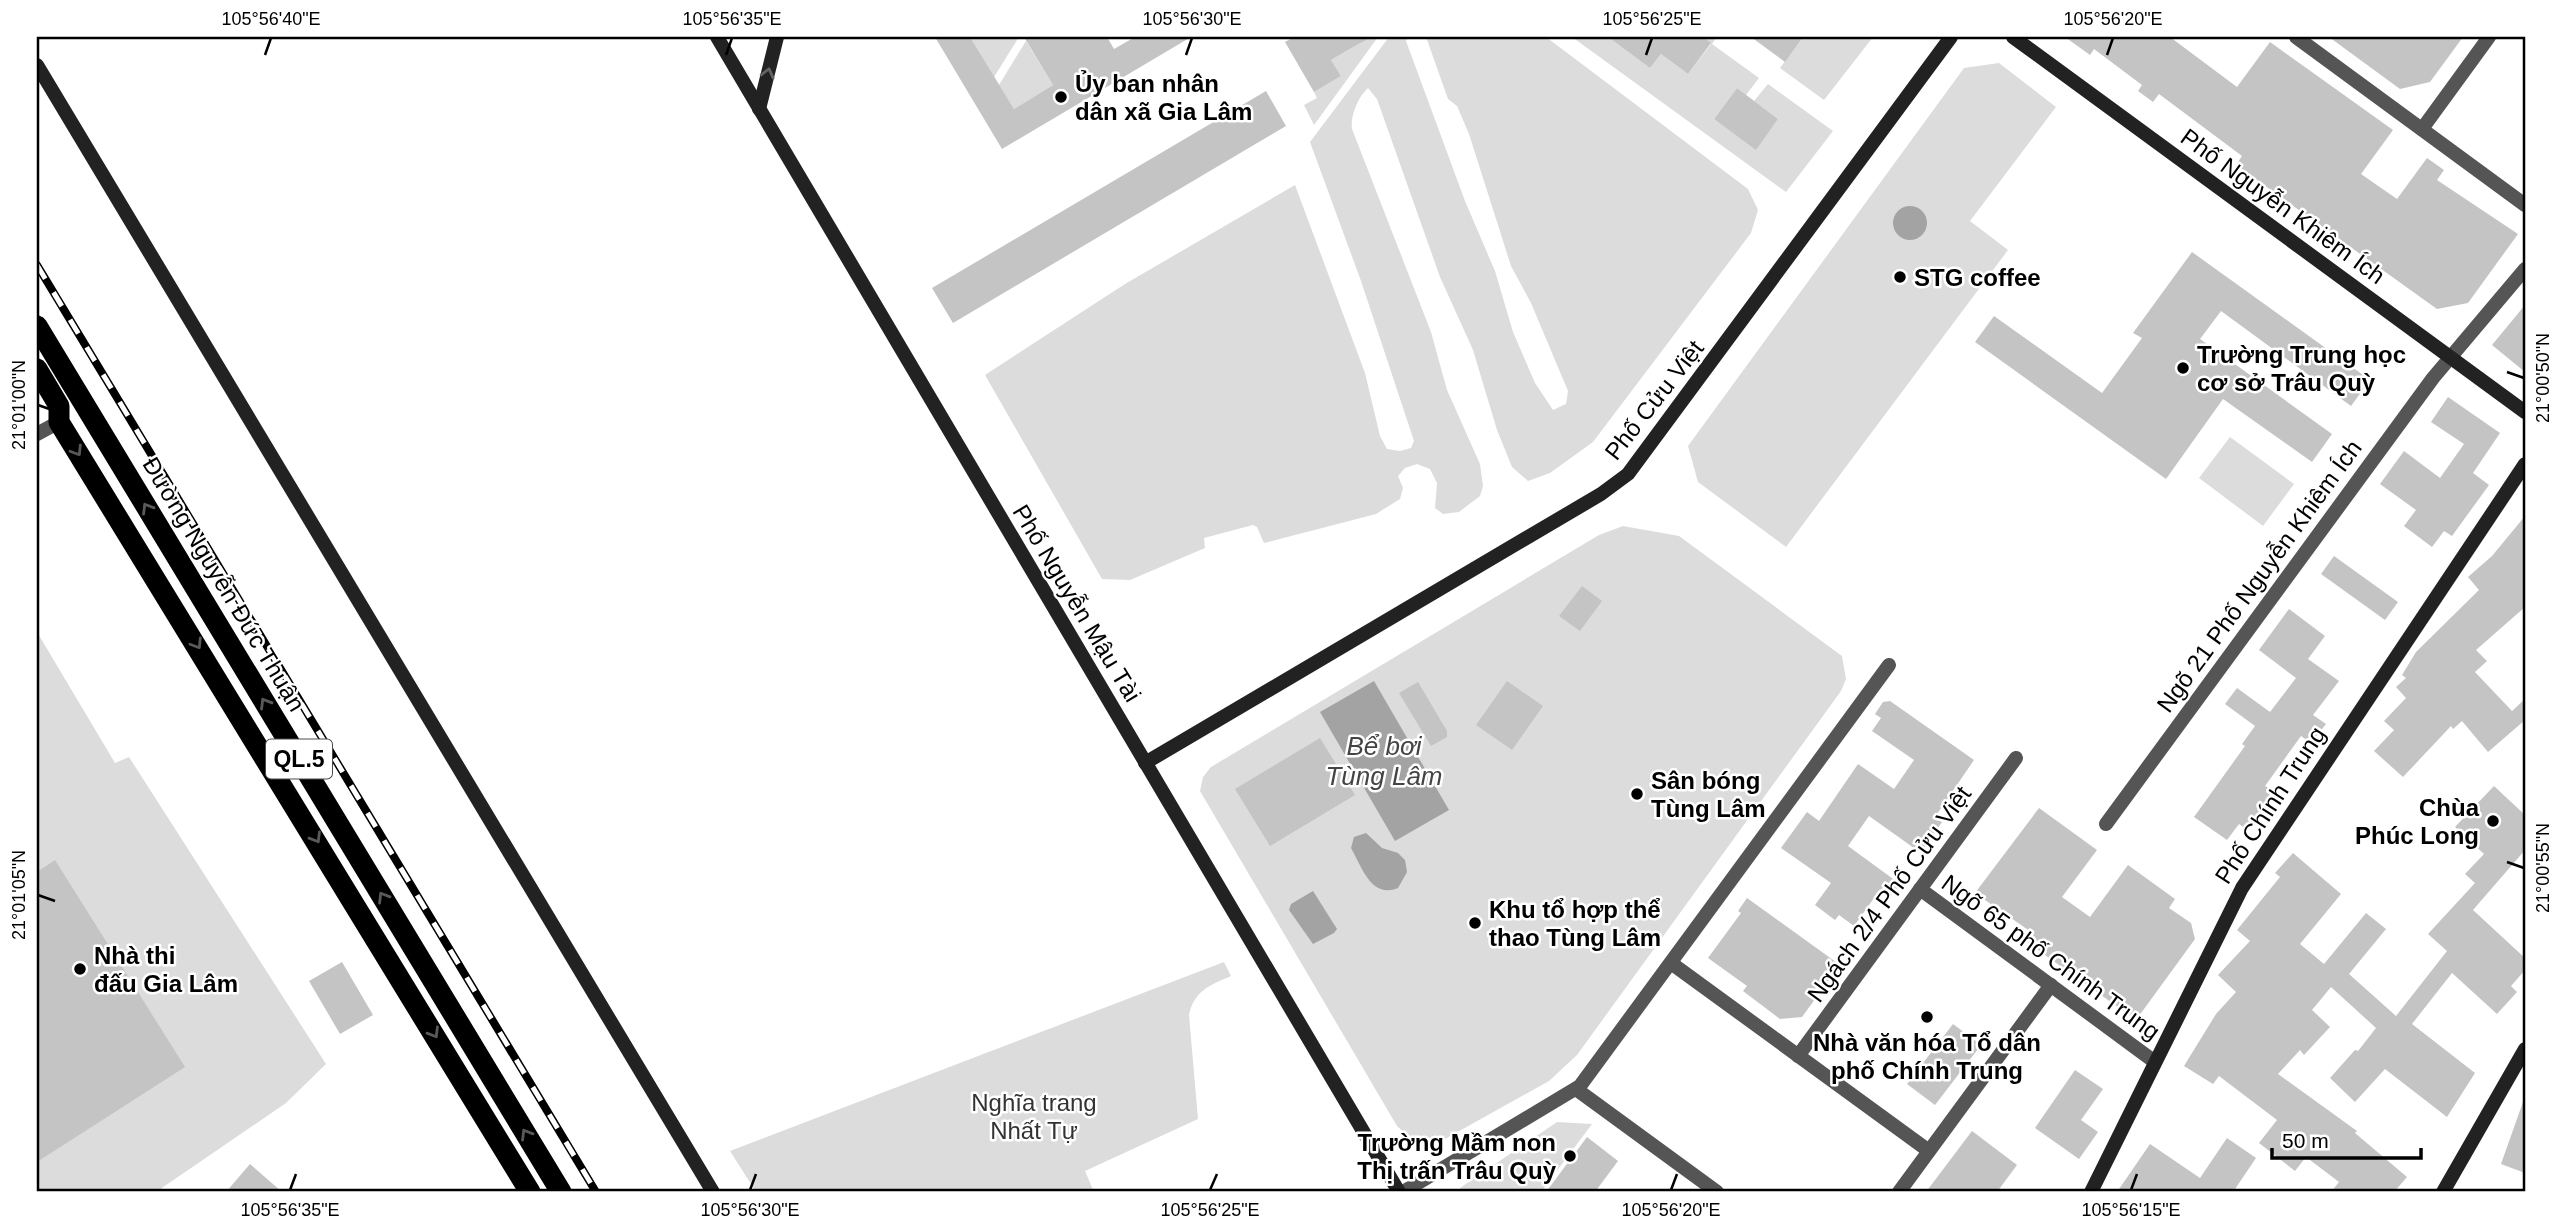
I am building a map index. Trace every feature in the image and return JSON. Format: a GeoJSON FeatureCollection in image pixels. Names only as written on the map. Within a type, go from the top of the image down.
{"type":"FeatureCollection","features":[{"type":"Feature","properties":{"kind":"highway","name":"Đường Nguyễn Đức Thuận"},"geometry":{"type":"LineString","coordinates":[[37,326],[561,1192]]}},
{"type":"Feature","properties":{"kind":"highway","name":"QL.5"},"geometry":{"type":"LineString","coordinates":[[37,369],[59,406],[59,422],[530,1192]]}},
{"type":"Feature","properties":{"kind":"highway"},"geometry":{"type":"LineString","coordinates":[[384,952],[408,938]]}},
{"type":"Feature","properties":{"kind":"street","name":"Phố Nguyễn Mậu Tài"},"geometry":{"type":"LineString","coordinates":[[717,37],[1401,1192]]}},
{"type":"Feature","properties":{"kind":"street"},"geometry":{"type":"LineString","coordinates":[[760,109],[777,37]]}},
{"type":"Feature","properties":{"kind":"street","name":"Phố Cửu Việt"},"geometry":{"type":"LineString","coordinates":[[1145,762],[1622,479],[1643,458],[1951,37]]}},
{"type":"Feature","properties":{"kind":"street","name":"Phố Nguyễn Khiêm Ích"},"geometry":{"type":"LineString","coordinates":[[2014,37],[2525,412]]}},
{"type":"Feature","properties":{"kind":"street"},"geometry":{"type":"LineString","coordinates":[[2296,37],[2525,205]]}},
{"type":"Feature","properties":{"kind":"street"},"geometry":{"type":"LineString","coordinates":[[2422,129],[2489,37]]}},
{"type":"Feature","properties":{"kind":"street"},"geometry":{"type":"LineString","coordinates":[[37,65],[713,1192]]}},
{"type":"Feature","properties":{"kind":"street","name":"Ngõ 21 Phố Nguyễn Khiêm Ích"},"geometry":{"type":"LineString","coordinates":[[2106,824],[2432,378],[2452,358],[2525,269]]}},
{"type":"Feature","properties":{"kind":"street"},"geometry":{"type":"LineString","coordinates":[[37,434],[59,422]]}},
{"type":"Feature","properties":{"kind":"street","name":"Phố Chính Trung"},"geometry":{"type":"LineString","coordinates":[[2091,1192],[2218,932],[2263,854],[2525,464]]}},
{"type":"Feature","properties":{"kind":"street"},"geometry":{"type":"LineString","coordinates":[[1401,1192],[1576,1089],[1889,665]]}},
{"type":"Feature","properties":{"kind":"street","name":"Ngách 2/4 Phố Cửu Việt"},"geometry":{"type":"LineString","coordinates":[[1798,1056],[2016,758]]}},
{"type":"Feature","properties":{"kind":"street","name":"Ngõ 65 phố Chính Trung"},"geometry":{"type":"LineString","coordinates":[[1920,890],[2155,1062]]}},
{"type":"Feature","properties":{"kind":"street"},"geometry":{"type":"LineString","coordinates":[[1671,962],[1929,1151]]}},
{"type":"Feature","properties":{"kind":"street"},"geometry":{"type":"LineString","coordinates":[[1899,1192],[2051,985]]}},
{"type":"Feature","properties":{"kind":"street"},"geometry":{"type":"LineString","coordinates":[[2443,1192],[2525,1049]]}},
{"type":"Feature","properties":{"kind":"street"},"geometry":{"type":"LineString","coordinates":[[1576,1089],[1717,1192]]}},
{"type":"Feature","properties":{"kind":"green space"},"geometry":{"type":"Polygon","coordinates":[[[970,37],[1019,37],[994,77],[970,37]]]}},
{"type":"Feature","properties":{"kind":"green space"},"geometry":{"type":"Polygon","coordinates":[[[1358,37],[1378,37],[1314,125],[1304,105],[1317,98],[1314,92],[1341,76],[1331,60],[1361,43],[1358,37]]]}},
{"type":"Feature","properties":{"kind":"green space"},"geometry":{"type":"Polygon","coordinates":[[[1389,37],[1409,37],[1406,41],[1465,201],[1495,271],[1513,332],[1535,383],[1553,410],[1566,404],[1568,391],[1531,303],[1511,266],[1469,134],[1457,106],[1448,99],[1426,37],[1546,37],[1748,189],[1758,210],[1751,233],[1593,442],[1550,473],[1528,481],[1512,467],[1497,430],[1473,350],[1440,277],[1377,99],[1368,88],[1356,107],[1352,129],[1431,332],[1447,390],[1480,464],[1483,486],[1480,496],[1459,512],[1443,514],[1435,508],[1437,483],[1430,469],[1417,464],[1405,468],[1398,476],[1403,488],[1400,499],[1376,514],[1264,543],[1257,527],[1253,525],[1204,538],[1205,548],[1130,580],[1102,579],[985,375],[1125,284],[1295,185],[1365,373],[1380,436],[1387,449],[1400,451],[1411,448],[1414,441],[1361,281],[1310,142],[1389,37]]]}},
{"type":"Feature","properties":{"kind":"green space"},"geometry":{"type":"Polygon","coordinates":[[[1572,37],[1608,37],[1650,68],[1661,54],[1688,74],[1711,44],[1703,37],[1717,37],[1712,44],[1759,78],[1746,95],[1737,88],[1714,119],[1756,149],[1778,119],[1754,101],[1768,84],[1833,131],[1786,192],[1572,37]]]}},
{"type":"Feature","properties":{"kind":"green space"},"geometry":{"type":"Polygon","coordinates":[[[1803,37],[1873,37],[1824,100],[1780,68],[1803,37]]]}},
{"type":"Feature","properties":{"kind":"green space"},"geometry":{"type":"Polygon","coordinates":[[[1026,41],[1053,85],[1014,109],[999,85],[1026,41]]]}},
{"type":"Feature","properties":{"kind":"green space"},"geometry":{"type":"Polygon","coordinates":[[[1999,63],[2056,107],[1970,221],[2008,250],[1786,547],[1698,482],[1688,446],[1964,68],[1999,63]]]}},
{"type":"Feature","properties":{"kind":"green space"},"geometry":{"type":"Polygon","coordinates":[[[2230,437],[2294,484],[2263,526],[2199,478],[2230,437]]]}},
{"type":"Feature","properties":{"kind":"green space","name":"Khu tổ hợp thể thao Tùng Lâm"},"geometry":{"type":"Polygon","coordinates":[[[1623,526],[1679,536],[1842,656],[1846,679],[1841,691],[1577,1055],[1549,1081],[1445,1139],[1419,1140],[1397,1126],[1200,791],[1203,777],[1211,767],[1599,535],[1623,526]]]}},
{"type":"Feature","properties":{"kind":"green space"},"geometry":{"type":"Polygon","coordinates":[[[37,632],[115,763],[129,757],[326,1064],[286,1103],[156,1192],[37,1192],[37,632]]]}},
{"type":"Feature","properties":{"kind":"green space","name":"Nghĩa trang Nhất Tự"},"geometry":{"type":"Polygon","coordinates":[[[1224,962],[1231,976],[1199,994],[1189,1015],[1198,1119],[1085,1171],[1094,1192],[756,1192],[730,1151],[1224,962]]]}},
{"type":"Feature","properties":{"kind":"green space"},"geometry":{"type":"Polygon","coordinates":[[[1557,1122],[1592,1124],[1541,1192],[1459,1192],[1460,1188],[1557,1122]]]}},
{"type":"Feature","properties":{"kind":"water"},"geometry":{"type":"Polygon","coordinates":[[[1910,206],[1922,211],[1927,223],[1922,235],[1910,240],[1898,235],[1893,223],[1898,211],[1910,206]]]}},
{"type":"Feature","properties":{"kind":"water","name":"Bể bơi Tùng Lâm"},"geometry":{"type":"Polygon","coordinates":[[[1374,681],[1449,810],[1395,841],[1320,712],[1374,681]]]}},
{"type":"Feature","properties":{"kind":"water"},"geometry":{"type":"Polygon","coordinates":[[[1366,833],[1382,848],[1398,853],[1405,860],[1407,872],[1398,888],[1381,889],[1368,879],[1351,848],[1354,837],[1366,833]]]}},
{"type":"Feature","properties":{"kind":"water"},"geometry":{"type":"Polygon","coordinates":[[[1313,891],[1337,929],[1313,944],[1289,910],[1291,904],[1313,891]]]}},
{"type":"Feature","properties":{"kind":"building","name":"Ủy ban nhân dân xã Gia Lâm"},"geometry":{"type":"Polygon","coordinates":[[[935,37],[970,37],[1014,109],[1053,85],[1024,37],[1107,37],[1114,49],[1135,37],[1191,37],[1002,149],[935,37]]]}},
{"type":"Feature","properties":{"kind":"building"},"geometry":{"type":"Polygon","coordinates":[[[1294,37],[1371,37],[1331,60],[1341,76],[1314,92],[1285,42],[1294,37]]]}},
{"type":"Feature","properties":{"kind":"building"},"geometry":{"type":"Polygon","coordinates":[[[1608,37],[1703,37],[1711,43],[1688,74],[1661,54],[1650,68],[1608,37]]]}},
{"type":"Feature","properties":{"kind":"building"},"geometry":{"type":"Polygon","coordinates":[[[1751,37],[1803,37],[1785,62],[1751,37]]]}},
{"type":"Feature","properties":{"kind":"building"},"geometry":{"type":"Polygon","coordinates":[[[2065,37],[2170,37],[2237,87],[2270,42],[2393,130],[2361,174],[2397,199],[2427,158],[2444,170],[2437,180],[2518,234],[2468,303],[2437,309],[2236,165],[2242,156],[2159,94],[2153,102],[2138,91],[2142,85],[2094,49],[2090,55],[2065,37]]]}},
{"type":"Feature","properties":{"kind":"building"},"geometry":{"type":"Polygon","coordinates":[[[2329,37],[2463,37],[2430,82],[2400,89],[2329,37]]]}},
{"type":"Feature","properties":{"kind":"building"},"geometry":{"type":"Polygon","coordinates":[[[1737,88],[1778,119],[1756,150],[1714,119],[1737,88]]]}},
{"type":"Feature","properties":{"kind":"building"},"geometry":{"type":"Polygon","coordinates":[[[1266,91],[1286,126],[953,323],[932,288],[1266,91]]]}},
{"type":"Feature","properties":{"kind":"building"},"geometry":{"type":"Polygon","coordinates":[[[2192,252],[2370,380],[2351,406],[2221,311],[2200,339],[2332,434],[2312,462],[2223,399],[2166,479],[1975,342],[1994,316],[2102,393],[2142,338],[2133,333],[2192,252]]]}},
{"type":"Feature","properties":{"kind":"building"},"geometry":{"type":"Polygon","coordinates":[[[2525,305],[2525,372],[2492,345],[2525,305]]]}},
{"type":"Feature","properties":{"kind":"building"},"geometry":{"type":"Polygon","coordinates":[[[2448,397],[2500,433],[2473,473],[2489,485],[2452,536],[2444,531],[2432,547],[2404,526],[2416,510],[2380,484],[2404,451],[2440,478],[2464,444],[2431,422],[2448,397]]]}},
{"type":"Feature","properties":{"kind":"building"},"geometry":{"type":"Polygon","coordinates":[[[2525,516],[2525,607],[2476,650],[2487,661],[2475,672],[2512,711],[2525,699],[2525,720],[2488,752],[2462,721],[2453,729],[2451,726],[2403,777],[2374,751],[2394,730],[2384,721],[2406,698],[2396,687],[2406,678],[2402,675],[2416,652],[2479,590],[2468,577],[2492,556],[2525,516]]]}},
{"type":"Feature","properties":{"kind":"building"},"geometry":{"type":"Polygon","coordinates":[[[2334,556],[2398,602],[2385,620],[2321,574],[2334,556]]]}},
{"type":"Feature","properties":{"kind":"building"},"geometry":{"type":"Polygon","coordinates":[[[1582,586],[1602,601],[1580,631],[1559,616],[1582,586]]]}},
{"type":"Feature","properties":{"kind":"building"},"geometry":{"type":"Polygon","coordinates":[[[2289,609],[2325,636],[2308,659],[2339,681],[2313,715],[2326,724],[2311,743],[2301,736],[2265,786],[2275,792],[2247,830],[2239,824],[2227,840],[2194,817],[2245,746],[2242,744],[2255,726],[2225,704],[2237,688],[2270,712],[2296,678],[2259,650],[2289,609]]]}},
{"type":"Feature","properties":{"kind":"building"},"geometry":{"type":"Polygon","coordinates":[[[1507,681],[1543,706],[1512,750],[1476,725],[1507,681]]]}},
{"type":"Feature","properties":{"kind":"building"},"geometry":{"type":"Polygon","coordinates":[[[1418,682],[1447,731],[1447,737],[1431,746],[1399,693],[1418,682]]]}},
{"type":"Feature","properties":{"kind":"building"},"geometry":{"type":"Polygon","coordinates":[[[1890,701],[1974,760],[1935,817],[1942,822],[1921,853],[1869,816],[1848,846],[1900,884],[1889,899],[1879,891],[1854,926],[1839,915],[1835,920],[1815,905],[1831,883],[1781,848],[1807,812],[1819,821],[1858,764],[1894,789],[1914,760],[1872,731],[1881,718],[1875,714],[1883,702],[1890,701]]]}},
{"type":"Feature","properties":{"kind":"building"},"geometry":{"type":"Polygon","coordinates":[[[1320,738],[1355,795],[1270,846],[1235,789],[1320,738]]]}},
{"type":"Feature","properties":{"kind":"building"},"geometry":{"type":"Polygon","coordinates":[[[2494,786],[2525,815],[2525,850],[2473,910],[2525,958],[2525,970],[2511,986],[2517,992],[2497,1014],[2452,973],[2412,1024],[2475,1073],[2447,1117],[2385,1069],[2355,1102],[2330,1078],[2355,1050],[2358,1051],[2376,1028],[2331,987],[2312,1010],[2330,1027],[2304,1055],[2300,1050],[2278,1074],[2357,1131],[2355,1133],[2407,1177],[2394,1192],[2331,1192],[2339,1182],[2306,1157],[2295,1171],[2259,1143],[2277,1120],[2219,1076],[2213,1084],[2184,1066],[2216,1014],[2236,992],[2218,975],[2250,941],[2237,930],[2280,877],[2275,873],[2293,853],[2341,894],[2300,944],[2324,964],[2366,913],[2386,929],[2349,974],[2396,1016],[2447,951],[2428,934],[2475,883],[2465,874],[2484,854],[2455,827],[2494,786]]]}},
{"type":"Feature","properties":{"kind":"building"},"geometry":{"type":"Polygon","coordinates":[[[2039,808],[2097,850],[2062,897],[2090,917],[2128,865],[2175,899],[2169,908],[2191,923],[2195,939],[2136,1020],[2028,943],[2034,934],[1975,893],[2039,808]]]}},
{"type":"Feature","properties":{"kind":"building","name":"Nhà thi đấu Gia Lâm"},"geometry":{"type":"Polygon","coordinates":[[[55,860],[185,1067],[37,1162],[37,872],[55,860]]]}},
{"type":"Feature","properties":{"kind":"building"},"geometry":{"type":"Polygon","coordinates":[[[1747,898],[1840,965],[1802,1017],[1780,1019],[1743,991],[1747,986],[1708,958],[1741,913],[1738,911],[1747,898]]]}},
{"type":"Feature","properties":{"kind":"building"},"geometry":{"type":"Polygon","coordinates":[[[342,962],[373,1015],[340,1034],[309,981],[342,962]]]}},
{"type":"Feature","properties":{"kind":"building"},"geometry":{"type":"Polygon","coordinates":[[[1953,1024],[1981,1045],[1935,1105],[1907,1084],[1953,1024]]]}},
{"type":"Feature","properties":{"kind":"building"},"geometry":{"type":"Polygon","coordinates":[[[2075,1070],[2103,1089],[2081,1120],[2098,1132],[2079,1159],[2035,1128],[2075,1070]]]}},
{"type":"Feature","properties":{"kind":"building"},"geometry":{"type":"Polygon","coordinates":[[[2523,1102],[2525,1103],[2525,1173],[2501,1164],[2523,1102]]]}},
{"type":"Feature","properties":{"kind":"building"},"geometry":{"type":"Polygon","coordinates":[[[1972,1131],[2017,1165],[1997,1192],[1926,1192],[1972,1131]]]}},
{"type":"Feature","properties":{"kind":"building"},"geometry":{"type":"Polygon","coordinates":[[[1587,1137],[1618,1161],[1595,1192],[1546,1192],[1587,1137]]]}},
{"type":"Feature","properties":{"kind":"building"},"geometry":{"type":"Polygon","coordinates":[[[2227,1138],[2256,1158],[2233,1192],[2117,1192],[2150,1144],[2200,1178],[2227,1138]]]}},
{"type":"Feature","properties":{"kind":"building"},"geometry":{"type":"Polygon","coordinates":[[[250,1164],[282,1192],[226,1192],[250,1164]]]}},
{"type":"Feature","properties":{"kind":"railway"},"geometry":{"type":"LineString","coordinates":[[37,265],[596,1192]]}},
{"type":"Feature","properties":{"kind":"place","name":"Ủy ban nhân dân xã Gia Lâm"},"geometry":{"type":"Point","coordinates":[1061,97]}},
{"type":"Feature","properties":{"kind":"place","name":"STG coffee"},"geometry":{"type":"Point","coordinates":[1900,277]}},
{"type":"Feature","properties":{"kind":"place","name":"Trường Trung học cơ sở Trâu Quỳ"},"geometry":{"type":"Point","coordinates":[2183,368]}},
{"type":"Feature","properties":{"kind":"place","name":"Sân bóng Tùng Lâm"},"geometry":{"type":"Point","coordinates":[1637,794]}},
{"type":"Feature","properties":{"kind":"place","name":"Chùa Phúc Long"},"geometry":{"type":"Point","coordinates":[2493,821]}},
{"type":"Feature","properties":{"kind":"place","name":"Khu tổ hợp thể thao Tùng Lâm"},"geometry":{"type":"Point","coordinates":[1475,923]}},
{"type":"Feature","properties":{"kind":"place","name":"Nhà thi đấu Gia Lâm"},"geometry":{"type":"Point","coordinates":[80,969]}},
{"type":"Feature","properties":{"kind":"place","name":"Nhà văn hóa Tổ dân phố Chính Trung"},"geometry":{"type":"Point","coordinates":[1927,1017]}},
{"type":"Feature","properties":{"kind":"place","name":"Trường Mầm non Thị trấn Trâu Quỳ"},"geometry":{"type":"Point","coordinates":[1570,1156]}}]}
